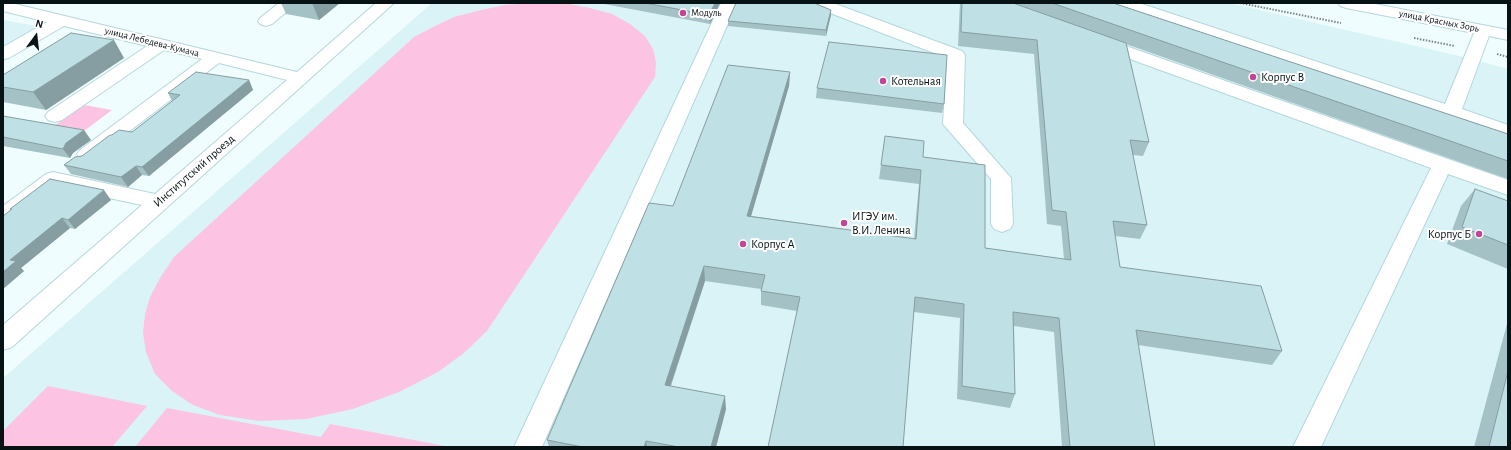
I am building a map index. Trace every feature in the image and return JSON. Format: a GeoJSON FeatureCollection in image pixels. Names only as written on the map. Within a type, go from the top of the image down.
{"type":"FeatureCollection","features":[{"type":"Feature","properties":{"kind":"street"},"geometry":{"type":"LineString","coordinates":[[266,21],[290,3]]}},
{"type":"Feature","properties":{"kind":"street","name":"Институтский проезд"},"geometry":{"type":"LineString","coordinates":[[3,340],[386,3]]}},
{"type":"Feature","properties":{"kind":"street"},"geometry":{"type":"LineString","coordinates":[[528,447],[729,3]]}},
{"type":"Feature","properties":{"kind":"street"},"geometry":{"type":"LineString","coordinates":[[818,3],[956,55],[953,124],[1001,178],[1002,224]]}},
{"type":"Feature","properties":{"kind":"street"},"geometry":{"type":"LineString","coordinates":[[1123,3],[1508,131]]}},
{"type":"Feature","properties":{"kind":"street","name":"улица Красных Зорь"},"geometry":{"type":"LineString","coordinates":[[1346,3],[1508,35]]}},
{"type":"Feature","properties":{"kind":"street","name":"улица Лебедева-Кумача"},"geometry":{"type":"LineString","coordinates":[[3,6],[301,78]]}},
{"type":"Feature","properties":{"kind":"street"},"geometry":{"type":"LineString","coordinates":[[3,54],[62,20]]}},
{"type":"Feature","properties":{"kind":"street"},"geometry":{"type":"LineString","coordinates":[[1451,112],[1483,30]]}},
{"type":"Feature","properties":{"kind":"street"},"geometry":{"type":"LineString","coordinates":[[1083,36],[1508,188]]}},
{"type":"Feature","properties":{"kind":"street"},"geometry":{"type":"LineString","coordinates":[[54,116],[161,44]]}},
{"type":"Feature","properties":{"kind":"street"},"geometry":{"type":"LineString","coordinates":[[80,159],[216,57]]}},
{"type":"Feature","properties":{"kind":"street"},"geometry":{"type":"LineString","coordinates":[[1307,447],[1442,165]]}},
{"type":"Feature","properties":{"kind":"street"},"geometry":{"type":"LineString","coordinates":[[3,217],[53,179],[159,202]]}},
{"type":"Feature","properties":{"kind":"shaded area","name":"ИГЭУ им. В.И. Ленина"},"geometry":{"type":"Polygon","coordinates":[[[432,3],[1229,3],[1472,59],[1508,69],[1508,447],[3,447],[3,378],[432,3]]]}},
{"type":"Feature","properties":{"kind":"shaded area"},"geometry":{"type":"Polygon","coordinates":[[[531,3],[569,4],[590,8],[612,14],[630,24],[645,36],[653,49],[656,62],[655,77],[487,331],[464,353],[438,372],[399,392],[353,409],[306,419],[259,421],[220,415],[193,405],[172,391],[155,374],[146,352],[143,333],[145,314],[150,297],[160,278],[174,257],[414,37],[454,17],[505,5],[531,3]]]}},
{"type":"Feature","properties":{"kind":"shaded area"},"geometry":{"type":"Polygon","coordinates":[[[3,20],[48,28],[57,30],[3,62],[3,20]]]}},
{"type":"Feature","properties":{"kind":"shaded area"},"geometry":{"type":"Polygon","coordinates":[[[84,105],[112,110],[80,134],[51,128],[84,105]]]}},
{"type":"Feature","properties":{"kind":"shaded area"},"geometry":{"type":"Polygon","coordinates":[[[48,386],[147,406],[112,447],[3,447],[3,431],[48,386]]]}},
{"type":"Feature","properties":{"kind":"shaded area"},"geometry":{"type":"Polygon","coordinates":[[[167,408],[321,437],[330,424],[450,447],[135,447],[167,408]]]}},
{"type":"Feature","properties":{"kind":"building"},"geometry":{"type":"Polygon","coordinates":[[[645,3],[715,3],[709,15],[645,3]]]}},
{"type":"Feature","properties":{"kind":"building"},"geometry":{"type":"Polygon","coordinates":[[[736,3],[814,3],[831,10],[826,30],[728,21],[736,3]]]}},
{"type":"Feature","properties":{"kind":"building","name":"Корпус А"},"geometry":{"type":"Polygon","coordinates":[[[962,3],[1013,3],[1126,43],[1149,142],[1130,140],[1147,225],[1113,221],[1120,267],[1261,286],[1282,351],[1136,330],[1155,447],[1070,447],[1059,318],[1013,312],[1015,394],[962,386],[964,304],[915,297],[903,447],[768,447],[800,297],[761,291],[765,275],[704,266],[665,385],[725,396],[711,447],[679,447],[646,441],[644,447],[583,447],[547,440],[649,203],[673,206],[728,65],[790,72],[747,216],[916,239],[921,170],[881,165],[885,136],[924,141],[923,157],[985,165],[985,248],[1071,260],[1066,212],[1052,210],[1037,40],[961,32],[962,3]]]}},
{"type":"Feature","properties":{"kind":"building"},"geometry":{"type":"Polygon","coordinates":[[[1052,3],[1113,3],[1508,134],[1508,161],[1052,3]]]}},
{"type":"Feature","properties":{"kind":"building"},"geometry":{"type":"Polygon","coordinates":[[[71,33],[114,40],[33,92],[3,87],[3,75],[71,33]]]}},
{"type":"Feature","properties":{"kind":"building","name":"Котельная"},"geometry":{"type":"Polygon","coordinates":[[[829,42],[947,55],[944,104],[817,88],[829,42]]]}},
{"type":"Feature","properties":{"kind":"building"},"geometry":{"type":"Polygon","coordinates":[[[196,72],[249,80],[142,167],[136,166],[121,177],[64,165],[75,157],[82,156],[119,130],[132,132],[180,95],[168,93],[196,72]]]}},
{"type":"Feature","properties":{"kind":"building"},"geometry":{"type":"Polygon","coordinates":[[[3,116],[84,130],[66,143],[63,149],[3,137],[3,116]]]}},
{"type":"Feature","properties":{"kind":"building"},"geometry":{"type":"Polygon","coordinates":[[[50,179],[104,190],[68,220],[62,218],[10,260],[16,261],[3,272],[3,216],[50,179]]]}},
{"type":"Feature","properties":{"kind":"building"},"geometry":{"type":"Polygon","coordinates":[[[1475,189],[1508,201],[1508,245],[1462,227],[1475,189]]]}},
{"type":"Feature","properties":{"kind":"building"},"geometry":{"type":"Polygon","coordinates":[[[1508,371],[1508,447],[1489,447],[1508,371]]]}},
{"type":"Feature","properties":{"kind":"place","name":"Модуль"},"geometry":{"type":"Point","coordinates":[683,13]}},
{"type":"Feature","properties":{"kind":"place","name":"Корпус В"},"geometry":{"type":"Point","coordinates":[1253,77]}},
{"type":"Feature","properties":{"kind":"place","name":"Котельная"},"geometry":{"type":"Point","coordinates":[883,81]}},
{"type":"Feature","properties":{"kind":"place","name":"ИГЭУ им. В.И. Ленина"},"geometry":{"type":"Point","coordinates":[844,223]}},
{"type":"Feature","properties":{"kind":"place","name":"Корпус Б"},"geometry":{"type":"Point","coordinates":[1479,234]}},
{"type":"Feature","properties":{"kind":"place","name":"Корпус А"},"geometry":{"type":"Point","coordinates":[743,244]}}]}
